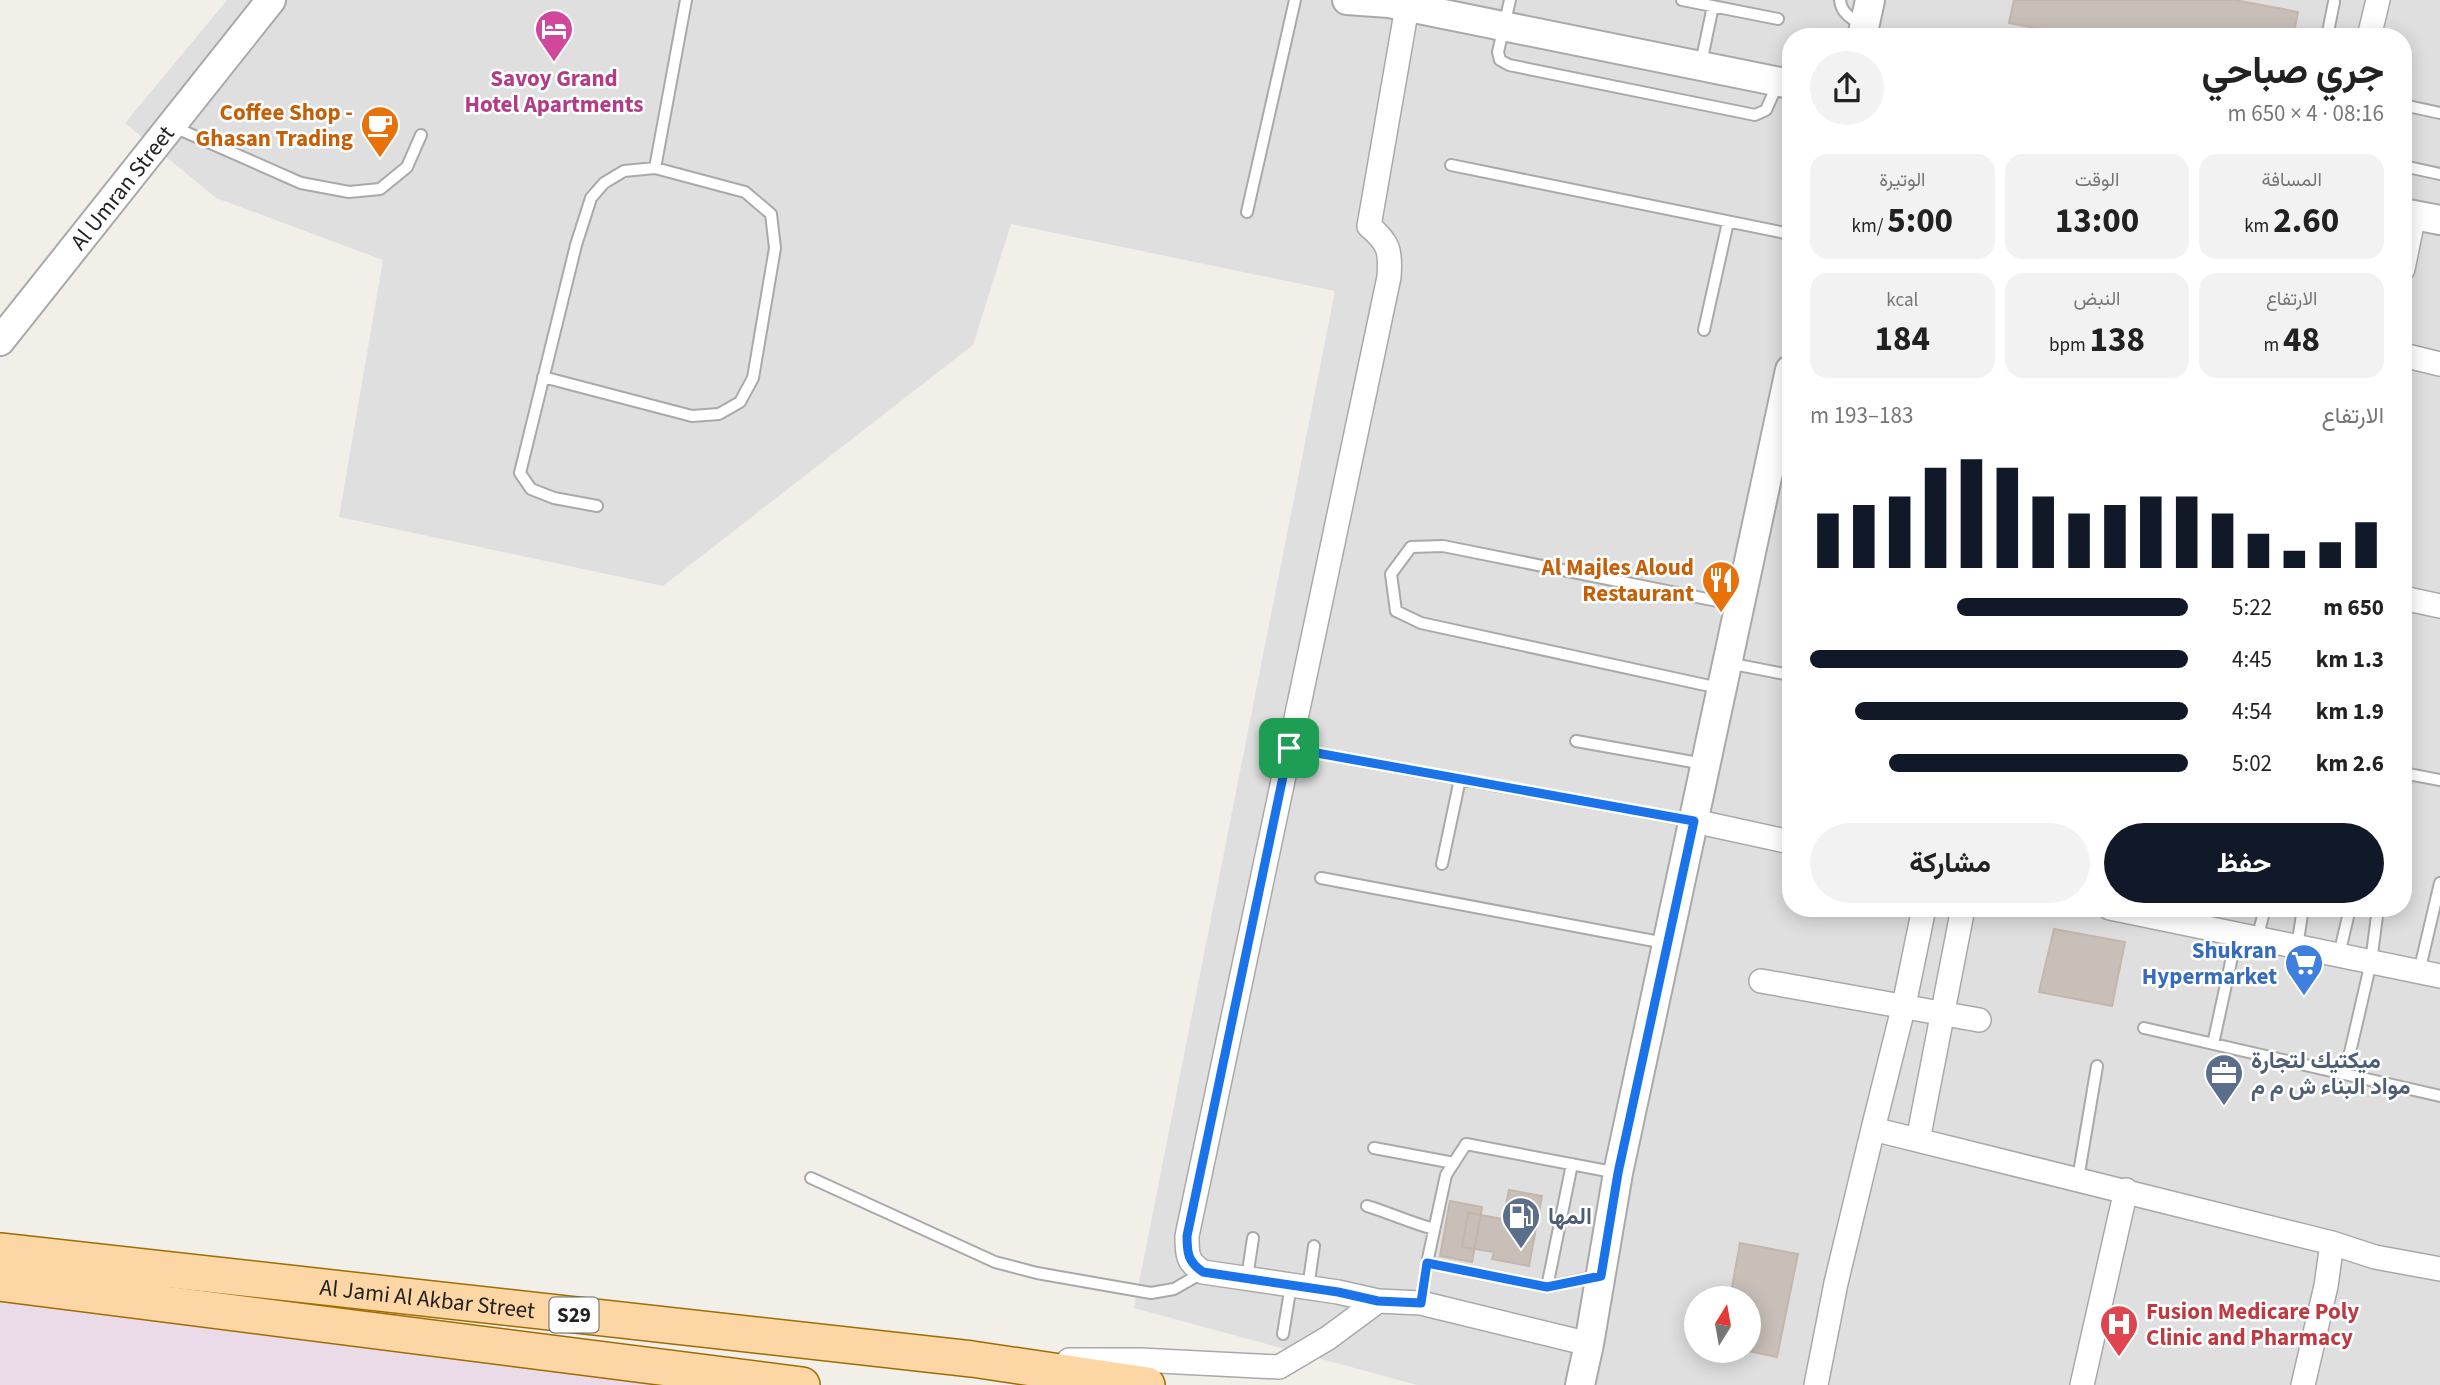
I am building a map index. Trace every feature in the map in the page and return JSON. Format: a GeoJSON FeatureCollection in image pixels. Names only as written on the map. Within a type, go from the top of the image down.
{"type":"FeatureCollection","features":[{"type":"Feature","properties":{"kind":"main road","name":"Al Jami Al Akbar Street"},"geometry":{"type":"LineString","coordinates":[[0,1251],[972,1359],[1147,1385]]}},
{"type":"Feature","properties":{"kind":"main road","name":"Al Jami Al Akbar Street"},"geometry":{"type":"LineString","coordinates":[[0,1283],[709,1379],[802,1385]]}},
{"type":"Feature","properties":{"kind":"street","name":"Al Umran Street"},"geometry":{"type":"LineString","coordinates":[[0,341],[271,0]]}},
{"type":"Feature","properties":{"kind":"street"},"geometry":{"type":"LineString","coordinates":[[1347,0],[1407,7],[1507,13],[1700,66],[1782,83]]}},
{"type":"Feature","properties":{"kind":"street"},"geometry":{"type":"LineString","coordinates":[[2371,28],[2378,0]]}},
{"type":"Feature","properties":{"kind":"street"},"geometry":{"type":"LineString","coordinates":[[1407,7],[1369,226],[1384,239],[1391,256],[1389,277],[1187,1236],[1187,1253],[1191,1265],[1203,1272],[1378,1301],[1421,1303],[1589,1344]]}},
{"type":"Feature","properties":{"kind":"street"},"geometry":{"type":"LineString","coordinates":[[2412,239],[2419,216]]}},
{"type":"Feature","properties":{"kind":"street"},"geometry":{"type":"LineString","coordinates":[[2412,357],[2440,364]]}},
{"type":"Feature","properties":{"kind":"street"},"geometry":{"type":"LineString","coordinates":[[1587,1383],[1589,1344],[1618,1173],[1740,606],[1780,464],[1782,445]]}},
{"type":"Feature","properties":{"kind":"street"},"geometry":{"type":"LineString","coordinates":[[2412,600],[2440,606]]}},
{"type":"Feature","properties":{"kind":"street"},"geometry":{"type":"LineString","coordinates":[[1694,821],[1782,840]]}},
{"type":"Feature","properties":{"kind":"street"},"geometry":{"type":"LineString","coordinates":[[1816,1385],[1839,1271],[1904,1005],[1922,917]]}},
{"type":"Feature","properties":{"kind":"street"},"geometry":{"type":"LineString","coordinates":[[1918,1140],[1961,917]]}},
{"type":"Feature","properties":{"kind":"street"},"geometry":{"type":"LineString","coordinates":[[2154,917],[2430,974]]}},
{"type":"Feature","properties":{"kind":"street"},"geometry":{"type":"LineString","coordinates":[[1761,981],[1979,1020]]}},
{"type":"Feature","properties":{"kind":"street"},"geometry":{"type":"LineString","coordinates":[[1873,1129],[2126,1190],[2332,1243],[2375,1257],[2440,1269]]}},
{"type":"Feature","properties":{"kind":"street"},"geometry":{"type":"LineString","coordinates":[[2082,1385],[2126,1190]]}},
{"type":"Feature","properties":{"kind":"street"},"geometry":{"type":"LineString","coordinates":[[2303,1385],[2326,1286],[2332,1243]]}},
{"type":"Feature","properties":{"kind":"street"},"geometry":{"type":"LineString","coordinates":[[972,1359],[1140,1360],[1279,1367],[1328,1338],[1378,1301]]}},
{"type":"Feature","properties":{"kind":"lane"},"geometry":{"type":"LineString","coordinates":[[655,168],[686,0]]}},
{"type":"Feature","properties":{"kind":"lane"},"geometry":{"type":"LineString","coordinates":[[1247,212],[1295,0]]}},
{"type":"Feature","properties":{"kind":"lane"},"geometry":{"type":"LineString","coordinates":[[1682,0],[1778,19]]}},
{"type":"Feature","properties":{"kind":"lane"},"geometry":{"type":"LineString","coordinates":[[1840,0],[1840,6],[1848,17],[1865,21]]}},
{"type":"Feature","properties":{"kind":"lane"},"geometry":{"type":"LineString","coordinates":[[2327,28],[2331,1]]}},
{"type":"Feature","properties":{"kind":"lane"},"geometry":{"type":"LineString","coordinates":[[1700,66],[1713,6]]}},
{"type":"Feature","properties":{"kind":"lane"},"geometry":{"type":"LineString","coordinates":[[1507,13],[1498,52],[1500,60],[1509,65],[1755,115],[1766,110],[1782,86]]}},
{"type":"Feature","properties":{"kind":"lane"},"geometry":{"type":"LineString","coordinates":[[2412,107],[2440,114]]}},
{"type":"Feature","properties":{"kind":"lane"},"geometry":{"type":"LineString","coordinates":[[171,125],[301,183],[349,192],[380,189],[407,167],[421,135]]}},
{"type":"Feature","properties":{"kind":"lane"},"geometry":{"type":"LineString","coordinates":[[1451,165],[1782,232]]}},
{"type":"Feature","properties":{"kind":"lane"},"geometry":{"type":"LineString","coordinates":[[543,377],[692,416],[719,414],[740,402],[753,377],[775,248],[771,214],[745,192],[655,168],[624,171],[604,183],[591,198],[576,246],[543,377],[520,473],[531,489],[554,498],[597,506]]}},
{"type":"Feature","properties":{"kind":"lane"},"geometry":{"type":"LineString","coordinates":[[2412,168],[2440,174]]}},
{"type":"Feature","properties":{"kind":"lane"},"geometry":{"type":"LineString","coordinates":[[1704,330],[1728,222]]}},
{"type":"Feature","properties":{"kind":"lane"},"geometry":{"type":"LineString","coordinates":[[1740,606],[1443,547],[1411,547],[1391,574],[1396,611],[1421,623],[1725,676],[1782,675]]}},
{"type":"Feature","properties":{"kind":"lane"},"geometry":{"type":"LineString","coordinates":[[1576,741],[1706,764]]}},
{"type":"Feature","properties":{"kind":"lane"},"geometry":{"type":"LineString","coordinates":[[1289,748],[1694,821]]}},
{"type":"Feature","properties":{"kind":"lane"},"geometry":{"type":"LineString","coordinates":[[2412,774],[2440,779]]}},
{"type":"Feature","properties":{"kind":"lane"},"geometry":{"type":"LineString","coordinates":[[1442,863],[1460,779]]}},
{"type":"Feature","properties":{"kind":"lane"},"geometry":{"type":"LineString","coordinates":[[1321,878],[1668,944]]}},
{"type":"Feature","properties":{"kind":"lane"},"geometry":{"type":"LineString","coordinates":[[2430,974],[2440,883]]}},
{"type":"Feature","properties":{"kind":"lane"},"geometry":{"type":"LineString","coordinates":[[2213,1044],[2247,936],[2259,917]]}},
{"type":"Feature","properties":{"kind":"lane"},"geometry":{"type":"LineString","coordinates":[[2297,947],[2302,917]]}},
{"type":"Feature","properties":{"kind":"lane"},"geometry":{"type":"LineString","coordinates":[[2339,956],[2348,917]]}},
{"type":"Feature","properties":{"kind":"lane"},"geometry":{"type":"LineString","coordinates":[[2345,1074],[2371,962],[2377,917]]}},
{"type":"Feature","properties":{"kind":"lane"},"geometry":{"type":"LineString","coordinates":[[2144,1028],[2440,1096]]}},
{"type":"Feature","properties":{"kind":"lane"},"geometry":{"type":"LineString","coordinates":[[2078,1179],[2097,1066]]}},
{"type":"Feature","properties":{"kind":"lane"},"geometry":{"type":"LineString","coordinates":[[1421,1303],[1446,1175],[1466,1144],[1618,1173]]}},
{"type":"Feature","properties":{"kind":"lane"},"geometry":{"type":"LineString","coordinates":[[1374,1148],[1454,1163]]}},
{"type":"Feature","properties":{"kind":"lane"},"geometry":{"type":"LineString","coordinates":[[1547,1287],[1572,1164]]}},
{"type":"Feature","properties":{"kind":"lane"},"geometry":{"type":"LineString","coordinates":[[811,1178],[995,1262],[1037,1273],[1151,1293],[1174,1289],[1203,1272]]}},
{"type":"Feature","properties":{"kind":"lane"},"geometry":{"type":"LineString","coordinates":[[1367,1206],[1434,1229]]}},
{"type":"Feature","properties":{"kind":"lane"},"geometry":{"type":"LineString","coordinates":[[1247,1278],[1252,1238]]}},
{"type":"Feature","properties":{"kind":"lane"},"geometry":{"type":"LineString","coordinates":[[1283,1334],[1314,1245]]}},
{"type":"Feature","properties":{"kind":"lane"},"geometry":{"type":"LineString","coordinates":[[1427,1263],[1547,1287],[1601,1276]]}},
{"type":"Feature","properties":{"kind":"shaded area"},"geometry":{"type":"Polygon","coordinates":[[[227,0],[2440,0],[2440,1385],[1417,1385],[1134,1308],[1335,291],[1011,224],[973,345],[663,586],[339,517],[383,260],[216,198],[125,123],[227,0]]]}},
{"type":"Feature","properties":{"kind":"shaded area"},"geometry":{"type":"Polygon","coordinates":[[[0,1281],[788,1385],[0,1385],[0,1281]]]}},
{"type":"Feature","properties":{"kind":"building"},"geometry":{"type":"Polygon","coordinates":[[[2014,0],[2235,0],[2298,12],[2295,28],[2034,28],[2009,23],[2014,0]]]}},
{"type":"Feature","properties":{"kind":"building"},"geometry":{"type":"Polygon","coordinates":[[[2054,929],[2125,942],[2112,1006],[2039,992],[2054,929]]]}},
{"type":"Feature","properties":{"kind":"building"},"geometry":{"type":"Polygon","coordinates":[[[1509,1190],[1542,1196],[1529,1266],[1492,1259],[1494,1252],[1462,1247],[1468,1213],[1503,1219],[1509,1190]]]}},
{"type":"Feature","properties":{"kind":"building"},"geometry":{"type":"Polygon","coordinates":[[[1450,1201],[1482,1207],[1472,1262],[1440,1256],[1450,1201]]]}},
{"type":"Feature","properties":{"kind":"building"},"geometry":{"type":"Polygon","coordinates":[[[1740,1243],[1798,1254],[1777,1357],[1761,1354],[1761,1286],[1732,1286],[1740,1243]]]}},
{"type":"Feature","properties":{"kind":"place","name":"Savoy Grand Hotel Apartments"},"geometry":{"type":"Point","coordinates":[554,63]}},
{"type":"Feature","properties":{"kind":"place","name":"Coffee Shop - Ghasan Trading"},"geometry":{"type":"Point","coordinates":[380,159]}},
{"type":"Feature","properties":{"kind":"place","name":"Al Majles Aloud Restaurant"},"geometry":{"type":"Point","coordinates":[1721,614]}},
{"type":"Feature","properties":{"kind":"place","name":"Shukran Hypermarket"},"geometry":{"type":"Point","coordinates":[2304,997]}},
{"type":"Feature","properties":{"kind":"place","name":"ميكتيك لتجارة مواد البناء ش م م"},"geometry":{"type":"Point","coordinates":[2224,1107]}},
{"type":"Feature","properties":{"kind":"place","name":"المه‍ا"},"geometry":{"type":"Point","coordinates":[1521,1250]}},
{"type":"Feature","properties":{"kind":"place","name":"Fusion Medicare Poly Clinic and Pharmacy"},"geometry":{"type":"Point","coordinates":[2119,1358]}},
{"type":"Feature","properties":{"kind":"route"},"geometry":{"type":"LineString","coordinates":[[1289,748],[1694,821],[1618,1173],[1601,1276],[1547,1287],[1427,1263],[1421,1303],[1378,1301],[1338,1292],[1203,1272],[1191,1265],[1187,1253],[1187,1236],[1289,748]]}}]}
